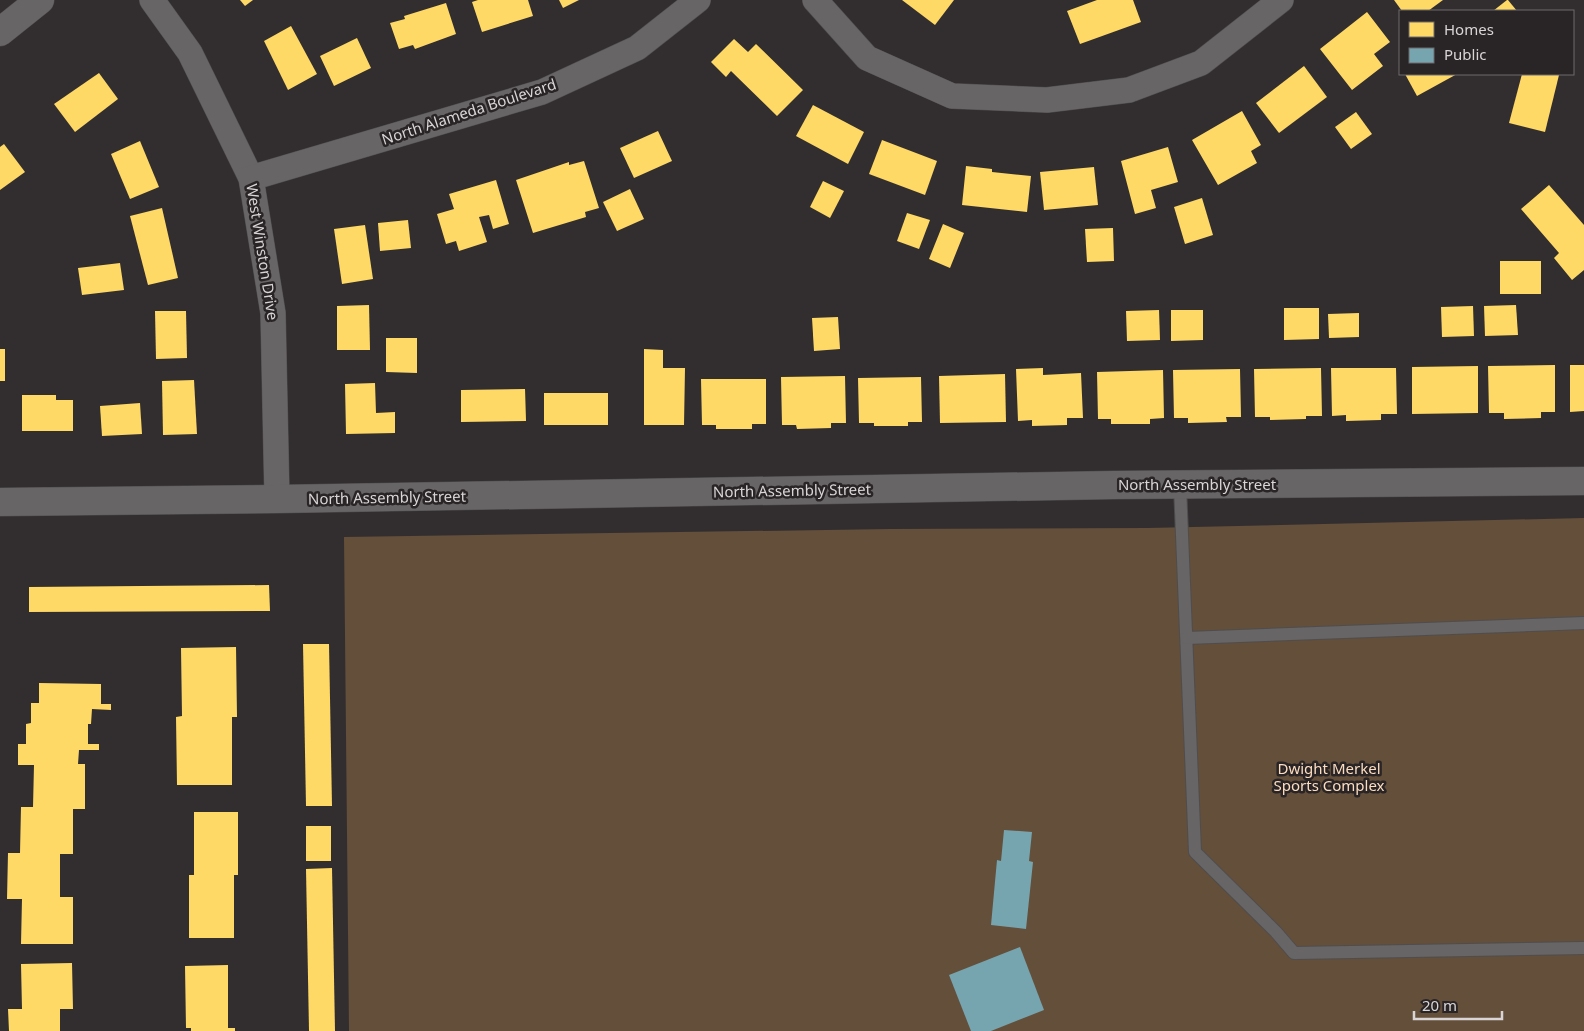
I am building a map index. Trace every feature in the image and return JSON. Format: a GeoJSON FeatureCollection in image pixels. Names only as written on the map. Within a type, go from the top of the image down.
{"type":"FeatureCollection","features":[{"type":"Feature","properties":{"kind":"main road"},"geometry":{"type":"LineString","coordinates":[[0,32],[40,0]]}},
{"type":"Feature","properties":{"kind":"main road","name":"North Assembly Street"},"geometry":{"type":"LineString","coordinates":[[0,502],[1584,481]]}},
{"type":"Feature","properties":{"kind":"street","name":"West Winston Drive"},"geometry":{"type":"LineString","coordinates":[[152,0],[190,53],[251,178],[273,313],[277,499]]}},
{"type":"Feature","properties":{"kind":"street","name":"North Alameda Boulevard"},"geometry":{"type":"LineString","coordinates":[[251,178],[542,92],[637,48],[698,0]]}},
{"type":"Feature","properties":{"kind":"street"},"geometry":{"type":"LineString","coordinates":[[815,0],[867,58],[952,96],[1047,100],[1129,90],[1201,63],[1282,0]]}},
{"type":"Feature","properties":{"kind":"lane"},"geometry":{"type":"LineString","coordinates":[[1180,486],[1195,852],[1276,932],[1294,953],[1584,948]]}},
{"type":"Feature","properties":{"kind":"lane"},"geometry":{"type":"LineString","coordinates":[[1187,638],[1584,623]]}},
{"type":"Feature","properties":{"kind":"green space","name":"Dwight Merkel Sports Complex"},"geometry":{"type":"Polygon","coordinates":[[[1584,518],[1584,1031],[349,1031],[344,537],[890,529],[1148,528],[1584,518]]]}},
{"type":"Feature","properties":{"kind":"building: Homes"},"geometry":{"type":"Polygon","coordinates":[[[240,0],[253,0],[245,6],[240,0]]]}},
{"type":"Feature","properties":{"kind":"building: Homes"},"geometry":{"type":"Polygon","coordinates":[[[478,0],[528,0],[533,16],[482,32],[472,2],[478,0]]]}},
{"type":"Feature","properties":{"kind":"building: Homes"},"geometry":{"type":"Polygon","coordinates":[[[559,0],[579,0],[563,8],[559,0]]]}},
{"type":"Feature","properties":{"kind":"building: Homes"},"geometry":{"type":"Polygon","coordinates":[[[902,0],[954,0],[935,25],[902,0]]]}},
{"type":"Feature","properties":{"kind":"building: Homes"},"geometry":{"type":"Polygon","coordinates":[[[1097,0],[1133,0],[1141,22],[1080,44],[1067,11],[1097,0]]]}},
{"type":"Feature","properties":{"kind":"building: Homes"},"geometry":{"type":"Polygon","coordinates":[[[1394,0],[1443,0],[1429,10],[1401,10],[1394,0]]]}},
{"type":"Feature","properties":{"kind":"building: Homes"},"geometry":{"type":"Polygon","coordinates":[[[1507,0],[1516,10],[1494,10],[1507,0]]]}},
{"type":"Feature","properties":{"kind":"building: Homes"},"geometry":{"type":"Polygon","coordinates":[[[446,3],[456,34],[415,49],[413,45],[399,49],[390,23],[405,19],[404,16],[446,3]]]}},
{"type":"Feature","properties":{"kind":"building: Homes"},"geometry":{"type":"Polygon","coordinates":[[[1367,12],[1390,42],[1374,54],[1383,66],[1352,90],[1320,49],[1367,12]]]}},
{"type":"Feature","properties":{"kind":"building: Homes"},"geometry":{"type":"Polygon","coordinates":[[[291,26],[317,74],[288,90],[264,41],[291,26]]]}},
{"type":"Feature","properties":{"kind":"building: Homes"},"geometry":{"type":"Polygon","coordinates":[[[357,38],[371,68],[334,86],[320,56],[357,38]]]}},
{"type":"Feature","properties":{"kind":"building: Homes"},"geometry":{"type":"Polygon","coordinates":[[[734,39],[748,52],[756,44],[803,90],[777,116],[731,71],[726,77],[711,62],[734,39]]]}},
{"type":"Feature","properties":{"kind":"building: Homes"},"geometry":{"type":"Polygon","coordinates":[[[1304,66],[1327,97],[1279,133],[1256,103],[1304,66]]]}},
{"type":"Feature","properties":{"kind":"building: Homes"},"geometry":{"type":"Polygon","coordinates":[[[99,73],[118,99],[75,132],[54,104],[99,73]]]}},
{"type":"Feature","properties":{"kind":"building: Homes"},"geometry":{"type":"Polygon","coordinates":[[[1406,75],[1455,75],[1417,96],[1406,75]]]}},
{"type":"Feature","properties":{"kind":"building: Homes"},"geometry":{"type":"Polygon","coordinates":[[[1522,75],[1559,75],[1545,132],[1509,123],[1522,75]]]}},
{"type":"Feature","properties":{"kind":"building: Homes"},"geometry":{"type":"Polygon","coordinates":[[[813,105],[864,132],[848,164],[796,136],[813,105]]]}},
{"type":"Feature","properties":{"kind":"building: Homes"},"geometry":{"type":"Polygon","coordinates":[[[1242,111],[1261,145],[1251,151],[1257,163],[1218,185],[1192,140],[1242,111]]]}},
{"type":"Feature","properties":{"kind":"building: Homes"},"geometry":{"type":"Polygon","coordinates":[[[1356,112],[1372,134],[1351,149],[1335,127],[1356,112]]]}},
{"type":"Feature","properties":{"kind":"building: Homes"},"geometry":{"type":"Polygon","coordinates":[[[658,131],[672,161],[634,178],[620,148],[658,131]]]}},
{"type":"Feature","properties":{"kind":"building: Homes"},"geometry":{"type":"Polygon","coordinates":[[[882,140],[937,161],[925,195],[869,174],[882,140]]]}},
{"type":"Feature","properties":{"kind":"building: Homes"},"geometry":{"type":"Polygon","coordinates":[[[140,141],[159,187],[130,199],[111,154],[140,141]]]}},
{"type":"Feature","properties":{"kind":"building: Homes"},"geometry":{"type":"Polygon","coordinates":[[[4,144],[25,172],[0,190],[0,147],[4,144]]]}},
{"type":"Feature","properties":{"kind":"building: Homes"},"geometry":{"type":"Polygon","coordinates":[[[1168,147],[1178,182],[1151,190],[1156,208],[1135,214],[1121,161],[1168,147]]]}},
{"type":"Feature","properties":{"kind":"building: Homes"},"geometry":{"type":"Polygon","coordinates":[[[584,161],[599,208],[585,212],[586,217],[533,233],[516,180],[569,162],[569,165],[584,161]]]}},
{"type":"Feature","properties":{"kind":"building: Homes"},"geometry":{"type":"Polygon","coordinates":[[[966,166],[992,169],[992,172],[1031,176],[1027,212],[962,205],[966,166]]]}},
{"type":"Feature","properties":{"kind":"building: Homes"},"geometry":{"type":"Polygon","coordinates":[[[1094,167],[1098,205],[1044,210],[1040,172],[1094,167]]]}},
{"type":"Feature","properties":{"kind":"building: Homes"},"geometry":{"type":"Polygon","coordinates":[[[496,180],[509,224],[493,229],[489,215],[479,217],[487,242],[459,251],[456,241],[446,244],[437,214],[454,209],[449,194],[496,180]]]}},
{"type":"Feature","properties":{"kind":"building: Homes"},"geometry":{"type":"Polygon","coordinates":[[[823,181],[844,191],[830,218],[810,207],[823,181]]]}},
{"type":"Feature","properties":{"kind":"building: Homes"},"geometry":{"type":"Polygon","coordinates":[[[1549,185],[1584,225],[1584,270],[1572,280],[1554,258],[1559,253],[1521,209],[1549,185]]]}},
{"type":"Feature","properties":{"kind":"building: Homes"},"geometry":{"type":"Polygon","coordinates":[[[630,189],[644,219],[617,231],[603,202],[630,189]]]}},
{"type":"Feature","properties":{"kind":"building: Homes"},"geometry":{"type":"Polygon","coordinates":[[[1202,198],[1213,235],[1185,244],[1174,207],[1202,198]]]}},
{"type":"Feature","properties":{"kind":"building: Homes"},"geometry":{"type":"Polygon","coordinates":[[[162,208],[178,278],[148,285],[130,216],[162,208]]]}},
{"type":"Feature","properties":{"kind":"building: Homes"},"geometry":{"type":"Polygon","coordinates":[[[907,213],[930,220],[919,249],[897,241],[907,213]]]}},
{"type":"Feature","properties":{"kind":"building: Homes"},"geometry":{"type":"Polygon","coordinates":[[[408,220],[411,248],[380,251],[378,223],[408,220]]]}},
{"type":"Feature","properties":{"kind":"building: Homes"},"geometry":{"type":"Polygon","coordinates":[[[943,224],[964,233],[950,268],[929,259],[943,224]]]}},
{"type":"Feature","properties":{"kind":"building: Homes"},"geometry":{"type":"Polygon","coordinates":[[[365,225],[373,279],[342,284],[334,229],[365,225]]]}},
{"type":"Feature","properties":{"kind":"building: Homes"},"geometry":{"type":"Polygon","coordinates":[[[1113,228],[1114,261],[1087,262],[1085,229],[1113,228]]]}},
{"type":"Feature","properties":{"kind":"building: Homes"},"geometry":{"type":"Polygon","coordinates":[[[1500,261],[1541,261],[1541,294],[1500,294],[1500,261]]]}},
{"type":"Feature","properties":{"kind":"building: Homes"},"geometry":{"type":"Polygon","coordinates":[[[120,263],[124,290],[82,295],[78,268],[120,263]]]}},
{"type":"Feature","properties":{"kind":"building: Homes"},"geometry":{"type":"Polygon","coordinates":[[[369,305],[370,350],[337,350],[337,306],[369,305]]]}},
{"type":"Feature","properties":{"kind":"building: Homes"},"geometry":{"type":"Polygon","coordinates":[[[1516,305],[1518,335],[1485,336],[1484,306],[1516,305]]]}},
{"type":"Feature","properties":{"kind":"building: Homes"},"geometry":{"type":"Polygon","coordinates":[[[1473,306],[1474,336],[1442,337],[1441,307],[1473,306]]]}},
{"type":"Feature","properties":{"kind":"building: Homes"},"geometry":{"type":"Polygon","coordinates":[[[1284,308],[1319,308],[1319,339],[1284,340],[1284,308]]]}},
{"type":"Feature","properties":{"kind":"building: Homes"},"geometry":{"type":"Polygon","coordinates":[[[1159,310],[1160,340],[1127,341],[1126,311],[1159,310]]]}},
{"type":"Feature","properties":{"kind":"building: Homes"},"geometry":{"type":"Polygon","coordinates":[[[1171,310],[1203,310],[1203,340],[1171,341],[1171,310]]]}},
{"type":"Feature","properties":{"kind":"building: Homes"},"geometry":{"type":"Polygon","coordinates":[[[155,311],[186,311],[187,358],[156,359],[155,311]]]}},
{"type":"Feature","properties":{"kind":"building: Homes"},"geometry":{"type":"Polygon","coordinates":[[[1359,313],[1359,337],[1329,338],[1328,314],[1359,313]]]}},
{"type":"Feature","properties":{"kind":"building: Homes"},"geometry":{"type":"Polygon","coordinates":[[[838,317],[840,349],[814,351],[812,318],[838,317]]]}},
{"type":"Feature","properties":{"kind":"building: Homes"},"geometry":{"type":"Polygon","coordinates":[[[386,338],[417,338],[417,373],[386,372],[386,338]]]}},
{"type":"Feature","properties":{"kind":"building: Homes"},"geometry":{"type":"Polygon","coordinates":[[[0,349],[5,349],[5,381],[0,381],[0,349]]]}},
{"type":"Feature","properties":{"kind":"building: Homes"},"geometry":{"type":"Polygon","coordinates":[[[644,349],[663,350],[663,368],[685,368],[684,425],[644,425],[644,349]]]}},
{"type":"Feature","properties":{"kind":"building: Homes"},"geometry":{"type":"Polygon","coordinates":[[[1555,365],[1555,412],[1541,412],[1541,418],[1504,419],[1504,413],[1489,413],[1488,366],[1555,365]]]}},
{"type":"Feature","properties":{"kind":"building: Homes"},"geometry":{"type":"Polygon","coordinates":[[[1570,365],[1584,365],[1584,411],[1570,412],[1570,365]]]}},
{"type":"Feature","properties":{"kind":"building: Homes"},"geometry":{"type":"Polygon","coordinates":[[[1478,366],[1478,413],[1412,414],[1412,367],[1478,366]]]}},
{"type":"Feature","properties":{"kind":"building: Homes"},"geometry":{"type":"Polygon","coordinates":[[[1043,368],[1043,375],[1081,373],[1083,418],[1067,418],[1067,425],[1032,426],[1032,420],[1018,421],[1016,369],[1043,368]]]}},
{"type":"Feature","properties":{"kind":"building: Homes"},"geometry":{"type":"Polygon","coordinates":[[[1321,368],[1322,416],[1306,416],[1306,419],[1270,420],[1270,417],[1255,417],[1254,369],[1321,368]]]}},
{"type":"Feature","properties":{"kind":"building: Homes"},"geometry":{"type":"Polygon","coordinates":[[[1331,368],[1396,368],[1397,414],[1381,414],[1381,420],[1346,421],[1346,415],[1332,416],[1331,368]]]}},
{"type":"Feature","properties":{"kind":"building: Homes"},"geometry":{"type":"Polygon","coordinates":[[[1240,369],[1241,417],[1226,417],[1227,422],[1188,423],[1188,418],[1174,418],[1173,370],[1240,369]]]}},
{"type":"Feature","properties":{"kind":"building: Homes"},"geometry":{"type":"Polygon","coordinates":[[[1163,370],[1164,418],[1150,419],[1150,424],[1111,424],[1111,419],[1098,419],[1097,372],[1163,370]]]}},
{"type":"Feature","properties":{"kind":"building: Homes"},"geometry":{"type":"Polygon","coordinates":[[[1005,374],[1006,422],[940,423],[939,376],[1005,374]]]}},
{"type":"Feature","properties":{"kind":"building: Homes"},"geometry":{"type":"Polygon","coordinates":[[[845,376],[846,423],[831,423],[831,428],[797,429],[796,425],[782,425],[781,377],[845,376]]]}},
{"type":"Feature","properties":{"kind":"building: Homes"},"geometry":{"type":"Polygon","coordinates":[[[921,377],[922,422],[908,422],[908,426],[874,426],[874,423],[859,423],[858,378],[921,377]]]}},
{"type":"Feature","properties":{"kind":"building: Homes"},"geometry":{"type":"Polygon","coordinates":[[[701,379],[766,379],[766,424],[752,424],[752,429],[716,429],[716,425],[702,425],[701,379]]]}},
{"type":"Feature","properties":{"kind":"building: Homes"},"geometry":{"type":"Polygon","coordinates":[[[194,380],[197,434],[163,435],[162,381],[194,380]]]}},
{"type":"Feature","properties":{"kind":"building: Homes"},"geometry":{"type":"Polygon","coordinates":[[[375,383],[376,413],[395,412],[395,433],[346,434],[345,384],[375,383]]]}},
{"type":"Feature","properties":{"kind":"building: Homes"},"geometry":{"type":"Polygon","coordinates":[[[525,389],[526,421],[461,422],[461,390],[525,389]]]}},
{"type":"Feature","properties":{"kind":"building: Homes"},"geometry":{"type":"Polygon","coordinates":[[[544,393],[608,393],[608,425],[544,425],[544,393]]]}},
{"type":"Feature","properties":{"kind":"building: Homes"},"geometry":{"type":"Polygon","coordinates":[[[22,395],[56,395],[56,400],[73,400],[73,431],[22,431],[22,395]]]}},
{"type":"Feature","properties":{"kind":"building: Homes"},"geometry":{"type":"Polygon","coordinates":[[[140,403],[142,434],[102,436],[100,406],[140,403]]]}},
{"type":"Feature","properties":{"kind":"building: Homes"},"geometry":{"type":"Polygon","coordinates":[[[269,585],[270,611],[29,612],[29,587],[269,585]]]}},
{"type":"Feature","properties":{"kind":"building: Homes"},"geometry":{"type":"Polygon","coordinates":[[[303,644],[329,644],[332,806],[306,806],[303,644]]]}},
{"type":"Feature","properties":{"kind":"building: Homes"},"geometry":{"type":"Polygon","coordinates":[[[236,647],[237,717],[232,717],[232,785],[177,785],[176,717],[182,716],[181,648],[236,647]]]}},
{"type":"Feature","properties":{"kind":"building: Homes"},"geometry":{"type":"Polygon","coordinates":[[[39,683],[101,684],[101,704],[111,704],[111,710],[92,709],[91,724],[88,724],[88,744],[99,744],[99,750],[79,750],[78,764],[85,764],[85,809],[73,809],[73,854],[60,854],[60,897],[73,897],[73,944],[21,944],[22,899],[7,899],[8,853],[20,853],[21,807],[33,807],[34,765],[18,765],[18,744],[26,744],[26,724],[31,723],[31,703],[39,703],[39,683]]]}},
{"type":"Feature","properties":{"kind":"building: Homes"},"geometry":{"type":"Polygon","coordinates":[[[194,812],[238,812],[238,875],[234,875],[234,938],[189,938],[189,875],[194,875],[194,812]]]}},
{"type":"Feature","properties":{"kind":"building: Homes"},"geometry":{"type":"Polygon","coordinates":[[[306,826],[331,826],[331,861],[306,861],[306,826]]]}},
{"type":"Feature","properties":{"kind":"building: Homes"},"geometry":{"type":"Polygon","coordinates":[[[332,868],[335,1031],[309,1031],[306,869],[332,868]]]}},
{"type":"Feature","properties":{"kind":"building: Homes"},"geometry":{"type":"Polygon","coordinates":[[[72,963],[73,1009],[60,1009],[60,1031],[9,1031],[8,1009],[22,1009],[21,964],[72,963]]]}},
{"type":"Feature","properties":{"kind":"building: Homes"},"geometry":{"type":"Polygon","coordinates":[[[228,965],[228,1028],[235,1028],[235,1031],[191,1031],[191,1028],[186,1028],[185,966],[228,965]]]}},
{"type":"Feature","properties":{"kind":"building: Public"},"geometry":{"type":"Polygon","coordinates":[[[1004,830],[1032,832],[1029,861],[1033,862],[1026,929],[991,925],[997,860],[1001,861],[1004,830]]]}},
{"type":"Feature","properties":{"kind":"building: Public"},"geometry":{"type":"Polygon","coordinates":[[[1020,947],[1044,1010],[991,1031],[971,1031],[949,975],[1020,947]]]}}]}
